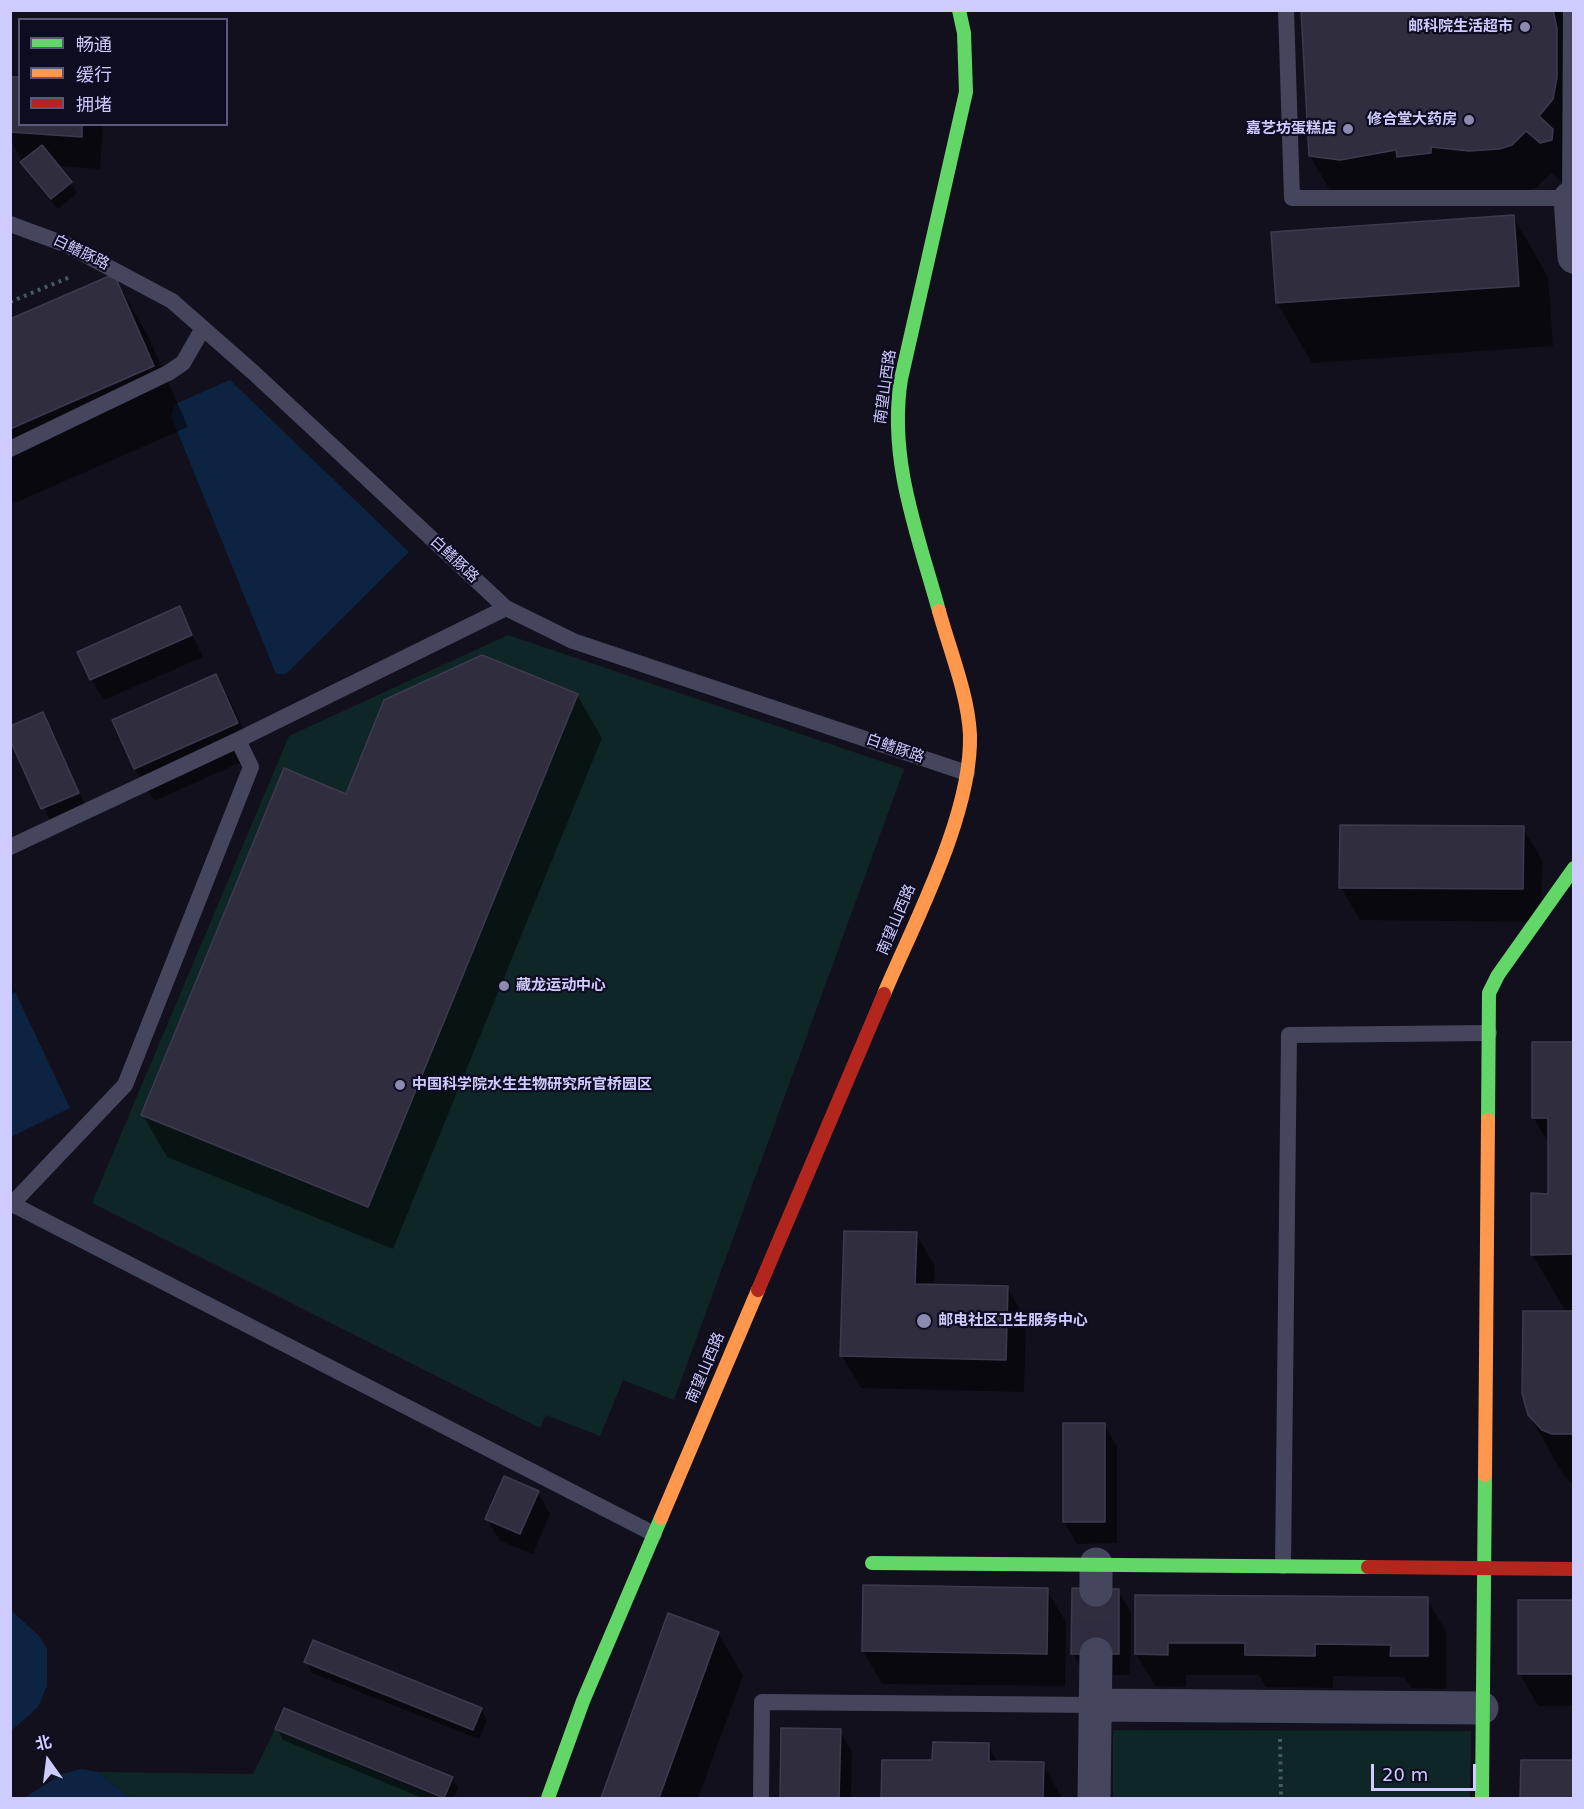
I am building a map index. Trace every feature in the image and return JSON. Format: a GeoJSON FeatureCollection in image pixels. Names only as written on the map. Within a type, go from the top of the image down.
{"type":"FeatureCollection","features":[{"type":"Feature","properties":{"kind":"street","name":"南望山西路"},"geometry":{"type":"LineString","coordinates":[[548,1798],[583,1701],[935,873],[957,812],[967,773],[971,736],[968,716],[904,486],[896,450],[895,417],[901,379],[966,92],[964,33],[959,10]]}},
{"type":"Feature","properties":{"kind":"street"},"geometry":{"type":"LineString","coordinates":[[1570,198],[1574,257]]}},
{"type":"Feature","properties":{"kind":"street"},"geometry":{"type":"LineString","coordinates":[[1482,1798],[1482,1568],[1489,993],[1498,975],[1574,868]]}},
{"type":"Feature","properties":{"kind":"street"},"geometry":{"type":"LineString","coordinates":[[872,1563],[1096,1577],[1283,1566],[1574,1569]]}},
{"type":"Feature","properties":{"kind":"street"},"geometry":{"type":"LineString","coordinates":[[1094,1798],[1096,1654]]}},
{"type":"Feature","properties":{"kind":"street"},"geometry":{"type":"LineString","coordinates":[[1095,1705],[1482,1707]]}},
{"type":"Feature","properties":{"kind":"lane"},"geometry":{"type":"LineString","coordinates":[[1286,10],[1292,198],[1570,198],[1571,10]]}},
{"type":"Feature","properties":{"kind":"lane","name":"白鳍豚路"},"geometry":{"type":"LineString","coordinates":[[10,224],[34,231],[102,263],[172,301],[506,608],[573,641],[967,773]]}},
{"type":"Feature","properties":{"kind":"lane"},"geometry":{"type":"LineString","coordinates":[[10,448],[168,373],[183,363],[203,328]]}},
{"type":"Feature","properties":{"kind":"lane"},"geometry":{"type":"LineString","coordinates":[[10,847],[238,740],[506,608]]}},
{"type":"Feature","properties":{"kind":"lane"},"geometry":{"type":"LineString","coordinates":[[238,740],[251,767],[125,1085],[11,1204],[654,1534]]}},
{"type":"Feature","properties":{"kind":"lane"},"geometry":{"type":"LineString","coordinates":[[1283,1566],[1289,1035],[1488,1033]]}},
{"type":"Feature","properties":{"kind":"lane"},"geometry":{"type":"LineString","coordinates":[[761,1798],[762,1702],[1095,1705]]}},
{"type":"Feature","properties":{"kind":"path"},"geometry":{"type":"LineString","coordinates":[[10,302],[102,263]]}},
{"type":"Feature","properties":{"kind":"path"},"geometry":{"type":"LineString","coordinates":[[1280,1707],[1281,1798]]}},
{"type":"Feature","properties":{"kind":"green space","name":"藏龙运动中心"},"geometry":{"type":"Polygon","coordinates":[[[508,635],[904,769],[674,1400],[623,1380],[600,1436],[546,1415],[540,1428],[92,1203],[289,736],[508,635]]]}},
{"type":"Feature","properties":{"kind":"green space"},"geometry":{"type":"Polygon","coordinates":[[[275,1729],[439,1798],[131,1798],[98,1772],[253,1774],[275,1729]]]}},
{"type":"Feature","properties":{"kind":"green space"},"geometry":{"type":"Polygon","coordinates":[[[1113,1730],[1471,1731],[1470,1798],[1113,1798],[1113,1730]]]}},
{"type":"Feature","properties":{"kind":"water"},"geometry":{"type":"Polygon","coordinates":[[[230,380],[409,552],[286,674],[276,674],[171,416],[175,404],[230,380]]]}},
{"type":"Feature","properties":{"kind":"water"},"geometry":{"type":"Polygon","coordinates":[[[10,981],[70,1108],[11,1137],[10,1137],[10,981]]]}},
{"type":"Feature","properties":{"kind":"water"},"geometry":{"type":"Polygon","coordinates":[[[10,1609],[39,1636],[47,1649],[47,1686],[38,1707],[11,1731],[10,1609]]]}},
{"type":"Feature","properties":{"kind":"water"},"geometry":{"type":"Polygon","coordinates":[[[81,1769],[98,1772],[131,1798],[24,1798],[62,1774],[81,1769]]]}},
{"type":"Feature","properties":{"kind":"building"},"geometry":{"type":"Polygon","coordinates":[[[1301,10],[1553,10],[1557,29],[1557,77],[1553,99],[1539,116],[1553,129],[1552,140],[1540,143],[1526,131],[1512,145],[1499,149],[1469,151],[1431,147],[1431,153],[1397,157],[1396,150],[1340,160],[1309,156],[1301,10]]]}},
{"type":"Feature","properties":{"kind":"building"},"geometry":{"type":"Polygon","coordinates":[[[10,77],[18,77],[18,126],[82,126],[82,137],[10,132],[10,77]]]}},
{"type":"Feature","properties":{"kind":"building"},"geometry":{"type":"Polygon","coordinates":[[[42,145],[72,182],[51,199],[20,162],[42,145]]]}},
{"type":"Feature","properties":{"kind":"building"},"geometry":{"type":"Polygon","coordinates":[[[1514,215],[1519,286],[1276,303],[1271,232],[1514,215]]]}},
{"type":"Feature","properties":{"kind":"building"},"geometry":{"type":"Polygon","coordinates":[[[114,274],[154,366],[10,429],[10,319],[114,274]]]}},
{"type":"Feature","properties":{"kind":"building"},"geometry":{"type":"Polygon","coordinates":[[[180,606],[192,635],[90,680],[77,652],[180,606]]]}},
{"type":"Feature","properties":{"kind":"building"},"geometry":{"type":"Polygon","coordinates":[[[482,655],[578,694],[368,1207],[141,1115],[284,768],[346,794],[384,700],[482,655]]]}},
{"type":"Feature","properties":{"kind":"building"},"geometry":{"type":"Polygon","coordinates":[[[216,674],[238,723],[134,769],[112,720],[216,674]]]}},
{"type":"Feature","properties":{"kind":"building"},"geometry":{"type":"Polygon","coordinates":[[[43,712],[79,793],[41,809],[10,740],[10,726],[43,712]]]}},
{"type":"Feature","properties":{"kind":"building"},"geometry":{"type":"Polygon","coordinates":[[[1340,825],[1524,826],[1523,889],[1339,888],[1340,825]]]}},
{"type":"Feature","properties":{"kind":"building"},"geometry":{"type":"Polygon","coordinates":[[[1532,1042],[1574,1042],[1574,1254],[1531,1255],[1531,1193],[1548,1194],[1548,1118],[1532,1118],[1532,1042]]]}},
{"type":"Feature","properties":{"kind":"building","name":"邮电社区卫生服务中心"},"geometry":{"type":"Polygon","coordinates":[[[844,1231],[917,1232],[915,1284],[1008,1286],[1006,1360],[840,1356],[844,1231]]]}},
{"type":"Feature","properties":{"kind":"building"},"geometry":{"type":"Polygon","coordinates":[[[1523,1311],[1574,1311],[1574,1434],[1552,1434],[1542,1430],[1528,1415],[1522,1393],[1523,1311]]]}},
{"type":"Feature","properties":{"kind":"building"},"geometry":{"type":"Polygon","coordinates":[[[1063,1423],[1105,1423],[1105,1522],[1063,1522],[1063,1423]]]}},
{"type":"Feature","properties":{"kind":"building"},"geometry":{"type":"Polygon","coordinates":[[[504,1476],[539,1491],[520,1534],[485,1519],[504,1476]]]}},
{"type":"Feature","properties":{"kind":"building"},"geometry":{"type":"Polygon","coordinates":[[[863,1585],[1048,1588],[1047,1654],[862,1651],[863,1585]]]}},
{"type":"Feature","properties":{"kind":"building"},"geometry":{"type":"Polygon","coordinates":[[[1072,1588],[1119,1589],[1119,1654],[1071,1654],[1072,1588]]]}},
{"type":"Feature","properties":{"kind":"building"},"geometry":{"type":"Polygon","coordinates":[[[1135,1595],[1428,1597],[1428,1656],[1390,1656],[1391,1645],[1315,1644],[1315,1656],[1245,1655],[1245,1643],[1168,1643],[1168,1655],[1135,1654],[1135,1595]]]}},
{"type":"Feature","properties":{"kind":"building"},"geometry":{"type":"Polygon","coordinates":[[[1518,1600],[1574,1600],[1574,1674],[1518,1674],[1518,1600]]]}},
{"type":"Feature","properties":{"kind":"building"},"geometry":{"type":"Polygon","coordinates":[[[668,1613],[719,1632],[659,1798],[601,1798],[668,1613]]]}},
{"type":"Feature","properties":{"kind":"building"},"geometry":{"type":"Polygon","coordinates":[[[313,1640],[482,1708],[473,1730],[304,1662],[313,1640]]]}},
{"type":"Feature","properties":{"kind":"building"},"geometry":{"type":"Polygon","coordinates":[[[284,1708],[453,1777],[444,1798],[275,1729],[284,1708]]]}},
{"type":"Feature","properties":{"kind":"building"},"geometry":{"type":"Polygon","coordinates":[[[781,1728],[841,1729],[839,1798],[780,1798],[781,1728]]]}},
{"type":"Feature","properties":{"kind":"building"},"geometry":{"type":"Polygon","coordinates":[[[933,1742],[989,1743],[989,1761],[1044,1762],[1043,1798],[881,1798],[882,1760],[932,1760],[933,1742]]]}},
{"type":"Feature","properties":{"kind":"building"},"geometry":{"type":"Polygon","coordinates":[[[1521,1760],[1574,1760],[1574,1798],[1520,1798],[1521,1760]]]}},
{"type":"Feature","properties":{"kind":"tunnel"},"geometry":{"type":"LineString","coordinates":[[1096,1590],[1096,1654]]}},
{"type":"Feature","properties":{"kind":"traffic: fast"},"geometry":{"type":"LineString","coordinates":[[939,611],[907,497],[898,439],[898,409],[901,379],[966,92],[964,33],[959,10]]}},
{"type":"Feature","properties":{"kind":"traffic: fast"},"geometry":{"type":"LineString","coordinates":[[1488,1120],[1489,993],[1498,975],[1574,868]]}},
{"type":"Feature","properties":{"kind":"traffic: fast"},"geometry":{"type":"LineString","coordinates":[[1482,1798],[1485,1475]]}},
{"type":"Feature","properties":{"kind":"traffic: fast"},"geometry":{"type":"LineString","coordinates":[[548,1798],[583,1701],[661,1518]]}},
{"type":"Feature","properties":{"kind":"traffic: fast"},"geometry":{"type":"LineString","coordinates":[[872,1563],[1368,1567]]}},
{"type":"Feature","properties":{"kind":"traffic: slow"},"geometry":{"type":"LineString","coordinates":[[884,994],[925,901],[952,832],[962,799],[968,766],[969,720],[958,673],[939,611]]}},
{"type":"Feature","properties":{"kind":"traffic: slow"},"geometry":{"type":"LineString","coordinates":[[1485,1475],[1488,1120]]}},
{"type":"Feature","properties":{"kind":"traffic: slow"},"geometry":{"type":"LineString","coordinates":[[661,1518],[758,1290]]}},
{"type":"Feature","properties":{"kind":"traffic: jam"},"geometry":{"type":"LineString","coordinates":[[758,1290],[884,994]]}},
{"type":"Feature","properties":{"kind":"traffic: jam"},"geometry":{"type":"LineString","coordinates":[[1368,1567],[1574,1569]]}},
{"type":"Feature","properties":{"kind":"place","name":"邮科院生活超市"},"geometry":{"type":"Point","coordinates":[1525,27]}},
{"type":"Feature","properties":{"kind":"place","name":"修合堂大药房"},"geometry":{"type":"Point","coordinates":[1469,120]}},
{"type":"Feature","properties":{"kind":"place","name":"嘉艺坊蛋糕店"},"geometry":{"type":"Point","coordinates":[1348,129]}},
{"type":"Feature","properties":{"kind":"place","name":"藏龙运动中心"},"geometry":{"type":"Point","coordinates":[504,986]}},
{"type":"Feature","properties":{"kind":"place","name":"中国科学院水生生物研究所官桥园区"},"geometry":{"type":"Point","coordinates":[400,1085]}},
{"type":"Feature","properties":{"kind":"place","name":"邮电社区卫生服务中心"},"geometry":{"type":"Point","coordinates":[924,1321]}}]}
